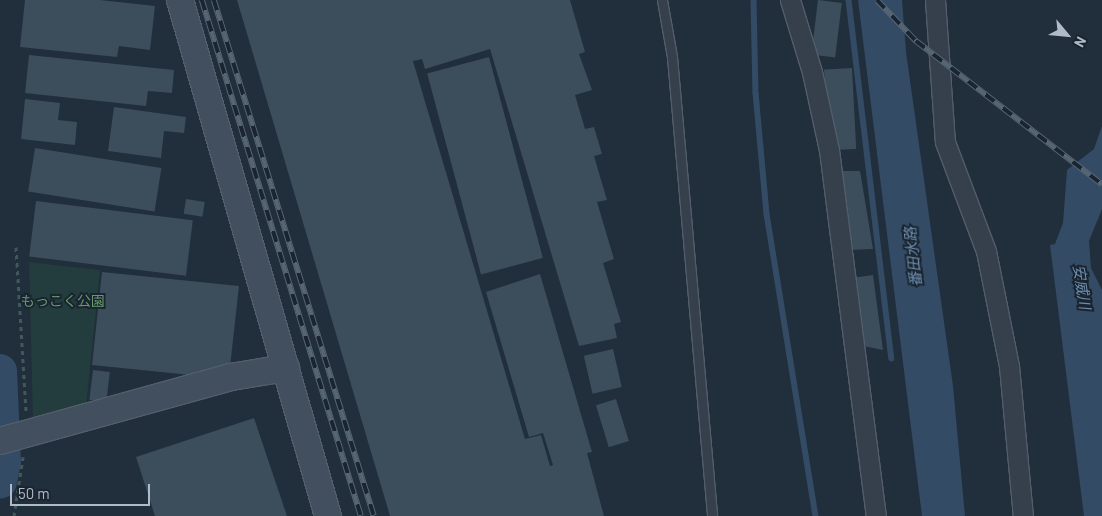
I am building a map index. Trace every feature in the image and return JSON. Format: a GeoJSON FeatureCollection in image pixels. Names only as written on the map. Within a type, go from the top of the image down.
{"type":"FeatureCollection","features":[{"type":"Feature","properties":{"kind":"street"},"geometry":{"type":"LineString","coordinates":[[180,0],[328,516]]}},
{"type":"Feature","properties":{"kind":"street"},"geometry":{"type":"LineString","coordinates":[[790,0],[812,72],[829,150],[876,516]]}},
{"type":"Feature","properties":{"kind":"street"},"geometry":{"type":"LineString","coordinates":[[935,0],[945,142],[988,261],[1009,366],[1023,516]]}},
{"type":"Feature","properties":{"kind":"street"},"geometry":{"type":"LineString","coordinates":[[16,437],[231,377],[286,368]]}},
{"type":"Feature","properties":{"kind":"lane"},"geometry":{"type":"LineString","coordinates":[[662,0],[672,58],[712,516]]}},
{"type":"Feature","properties":{"kind":"path"},"geometry":{"type":"LineString","coordinates":[[14,516],[16,247]]}},
{"type":"Feature","properties":{"kind":"green space","name":"もっこく公園"},"geometry":{"type":"Polygon","coordinates":[[[29,262],[100,270],[86,408],[33,421],[29,262]]]}},
{"type":"Feature","properties":{"kind":"water","name":"番田水路"},"geometry":{"type":"Polygon","coordinates":[[[858,0],[902,0],[906,52],[953,386],[965,516],[922,516],[858,0]]]}},
{"type":"Feature","properties":{"kind":"water","name":"安威川"},"geometry":{"type":"Polygon","coordinates":[[[1102,126],[1102,209],[1089,241],[1091,268],[1102,290],[1102,516],[1084,516],[1050,245],[1055,244],[1063,223],[1067,170],[1094,149],[1102,126]]]}},
{"type":"Feature","properties":{"kind":"building"},"geometry":{"type":"Polygon","coordinates":[[[25,0],[100,0],[155,6],[150,50],[119,46],[117,57],[20,47],[25,0]]]}},
{"type":"Feature","properties":{"kind":"building"},"geometry":{"type":"Polygon","coordinates":[[[237,0],[570,0],[585,52],[579,54],[592,90],[575,95],[585,129],[594,127],[602,154],[594,156],[607,200],[597,202],[614,259],[603,263],[621,322],[614,324],[617,338],[579,346],[490,49],[425,69],[422,59],[413,61],[525,439],[541,435],[550,466],[553,465],[543,433],[529,437],[486,292],[540,274],[592,452],[587,453],[604,516],[390,516],[237,0]]]}},
{"type":"Feature","properties":{"kind":"building"},"geometry":{"type":"Polygon","coordinates":[[[818,0],[842,3],[835,58],[811,55],[818,0]]]}},
{"type":"Feature","properties":{"kind":"building"},"geometry":{"type":"Polygon","coordinates":[[[29,55],[174,70],[172,93],[148,91],[146,106],[25,93],[29,55]]]}},
{"type":"Feature","properties":{"kind":"building"},"geometry":{"type":"Polygon","coordinates":[[[489,57],[543,258],[481,274],[427,74],[489,57]]]}},
{"type":"Feature","properties":{"kind":"building"},"geometry":{"type":"Polygon","coordinates":[[[852,68],[856,149],[828,150],[824,69],[852,68]]]}},
{"type":"Feature","properties":{"kind":"building"},"geometry":{"type":"Polygon","coordinates":[[[25,99],[60,103],[58,120],[77,122],[75,145],[21,139],[25,99]]]}},
{"type":"Feature","properties":{"kind":"building"},"geometry":{"type":"Polygon","coordinates":[[[114,107],[186,117],[184,133],[164,131],[161,158],[108,151],[114,107]]]}},
{"type":"Feature","properties":{"kind":"building"},"geometry":{"type":"Polygon","coordinates":[[[35,148],[161,168],[155,211],[28,191],[35,148]]]}},
{"type":"Feature","properties":{"kind":"building"},"geometry":{"type":"Polygon","coordinates":[[[841,171],[860,171],[873,249],[849,250],[841,171]]]}},
{"type":"Feature","properties":{"kind":"building"},"geometry":{"type":"Polygon","coordinates":[[[186,199],[205,202],[202,217],[184,214],[186,199]]]}},
{"type":"Feature","properties":{"kind":"building"},"geometry":{"type":"Polygon","coordinates":[[[36,201],[193,220],[186,276],[29,257],[36,201]]]}},
{"type":"Feature","properties":{"kind":"building"},"geometry":{"type":"Polygon","coordinates":[[[102,272],[239,286],[230,367],[210,377],[92,365],[102,272]]]}},
{"type":"Feature","properties":{"kind":"building"},"geometry":{"type":"Polygon","coordinates":[[[873,275],[883,350],[854,344],[845,279],[873,275]]]}},
{"type":"Feature","properties":{"kind":"building"},"geometry":{"type":"Polygon","coordinates":[[[613,349],[622,387],[593,394],[584,356],[613,349]]]}},
{"type":"Feature","properties":{"kind":"building"},"geometry":{"type":"Polygon","coordinates":[[[93,370],[110,372],[106,402],[89,400],[93,370]]]}},
{"type":"Feature","properties":{"kind":"building"},"geometry":{"type":"Polygon","coordinates":[[[616,399],[629,441],[609,447],[596,405],[616,399]]]}},
{"type":"Feature","properties":{"kind":"building"},"geometry":{"type":"Polygon","coordinates":[[[254,418],[287,516],[155,516],[136,457],[254,418]]]}},
{"type":"Feature","properties":{"kind":"waterway"},"geometry":{"type":"LineString","coordinates":[[754,0],[756,93],[767,214],[816,516]]}},
{"type":"Feature","properties":{"kind":"waterway"},"geometry":{"type":"LineString","coordinates":[[849,0],[892,358]]}},
{"type":"Feature","properties":{"kind":"waterway"},"geometry":{"type":"LineString","coordinates":[[0,371],[4,461],[0,482]]}},
{"type":"Feature","properties":{"kind":"railway"},"geometry":{"type":"LineString","coordinates":[[202,0],[361,516]]}},
{"type":"Feature","properties":{"kind":"railway"},"geometry":{"type":"LineString","coordinates":[[214,0],[374,516]]}},
{"type":"Feature","properties":{"kind":"railway"},"geometry":{"type":"LineString","coordinates":[[877,0],[916,41],[1102,184]]}}]}
